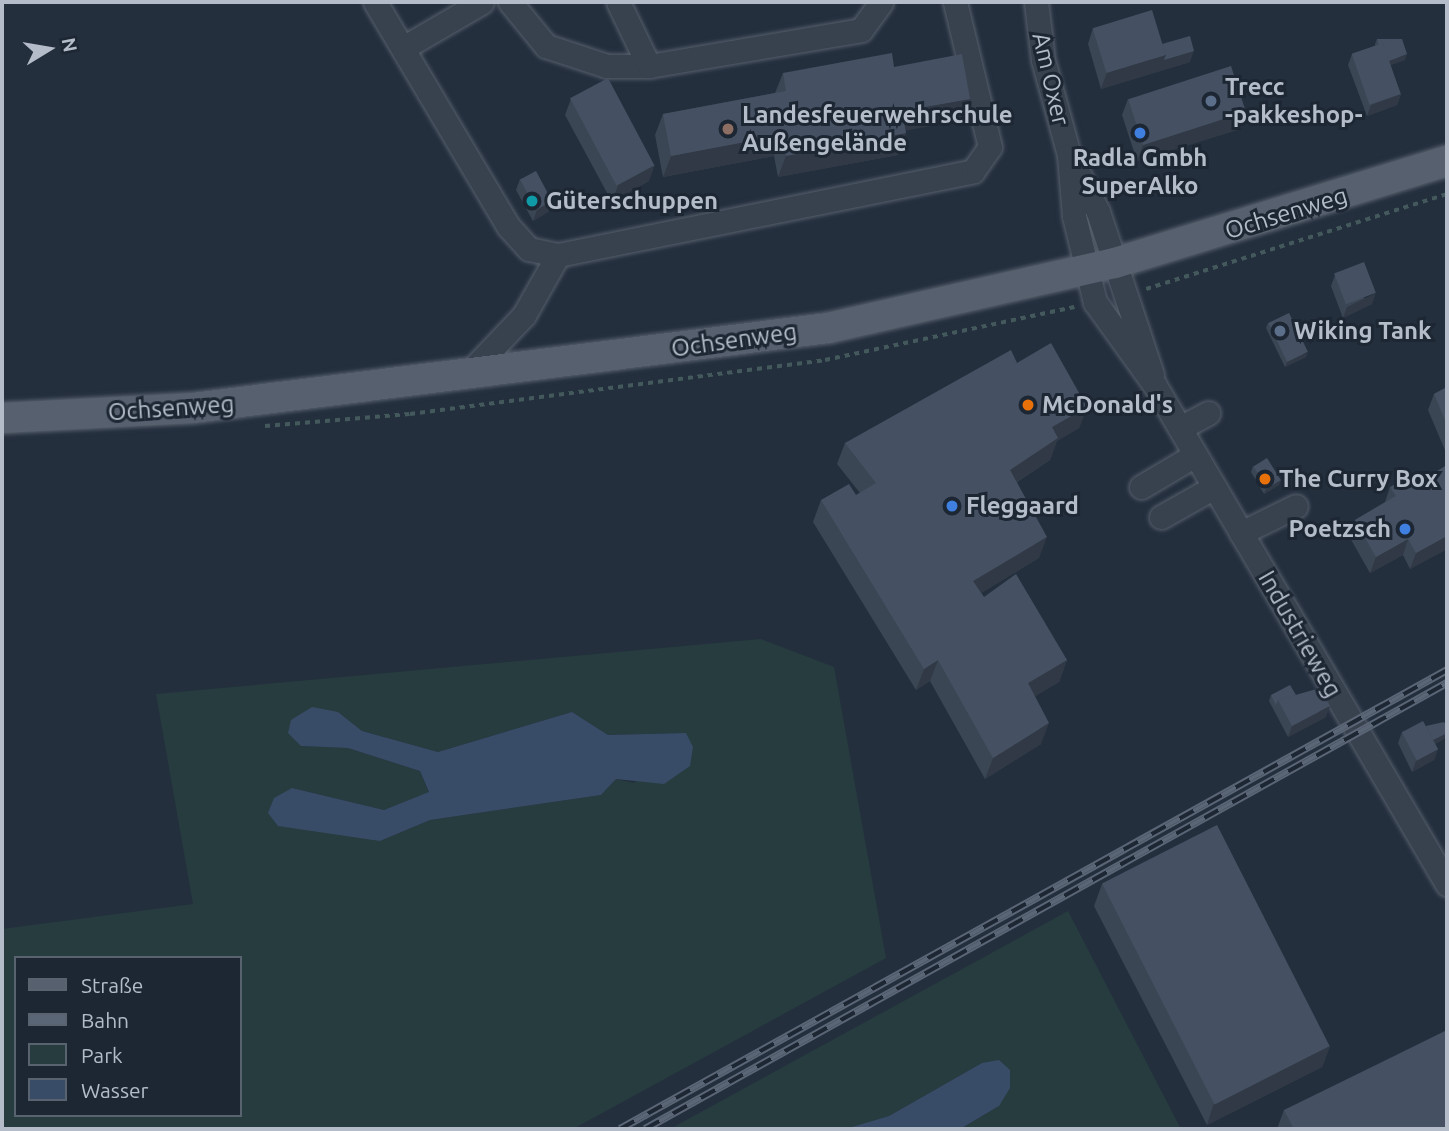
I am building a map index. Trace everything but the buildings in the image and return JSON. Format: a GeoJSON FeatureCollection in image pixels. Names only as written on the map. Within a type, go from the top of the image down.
{"type":"FeatureCollection","features":[{"type":"Feature","properties":{"kind":"main road","name":"Ochsenweg"},"geometry":{"type":"LineString","coordinates":[[2,418],[193,408],[466,376],[828,328],[1115,263],[1447,161]]}},
{"type":"Feature","properties":{"kind":"street"},"geometry":{"type":"LineString","coordinates":[[375,2],[508,226],[529,249],[558,255],[973,171],[990,147],[955,2]]}},
{"type":"Feature","properties":{"kind":"street"},"geometry":{"type":"LineString","coordinates":[[403,48],[482,2]]}},
{"type":"Feature","properties":{"kind":"street"},"geometry":{"type":"LineString","coordinates":[[510,2],[545,46],[576,60],[649,66],[861,30],[881,2]]}},
{"type":"Feature","properties":{"kind":"street"},"geometry":{"type":"LineString","coordinates":[[618,2],[649,66]]}},
{"type":"Feature","properties":{"kind":"street","name":"Am Oxer"},"geometry":{"type":"LineString","coordinates":[[1036,2],[1043,60],[1069,155],[1085,271]]}},
{"type":"Feature","properties":{"kind":"street","name":"Am Oxer"},"geometry":{"type":"LineString","coordinates":[[1069,155],[1115,263]]}},
{"type":"Feature","properties":{"kind":"street"},"geometry":{"type":"LineString","coordinates":[[466,376],[524,315],[558,255]]}},
{"type":"Feature","properties":{"kind":"street","name":"Industrieweg"},"geometry":{"type":"LineString","coordinates":[[1115,263],[1154,384]]}},
{"type":"Feature","properties":{"kind":"street","name":"Industrieweg"},"geometry":{"type":"LineString","coordinates":[[1085,271],[1095,302],[1154,384],[1447,884]]}},
{"type":"Feature","properties":{"kind":"street"},"geometry":{"type":"LineString","coordinates":[[1180,428],[1208,414]]}},
{"type":"Feature","properties":{"kind":"street"},"geometry":{"type":"LineString","coordinates":[[1141,487],[1195,455]]}},
{"type":"Feature","properties":{"kind":"street"},"geometry":{"type":"LineString","coordinates":[[1161,517],[1214,487]]}},
{"type":"Feature","properties":{"kind":"street"},"geometry":{"type":"LineString","coordinates":[[1241,533],[1296,506]]}},
{"type":"Feature","properties":{"kind":"path"},"geometry":{"type":"LineString","coordinates":[[1151,288],[1447,194]]}},
{"type":"Feature","properties":{"kind":"green space"},"geometry":{"type":"Polygon","coordinates":[[[761,639],[834,667],[886,958],[573,1129],[2,1129],[2,929],[193,904],[156,694],[761,639]],[[338,712],[301,746],[348,748],[420,771],[429,793],[384,810],[292,788],[380,841],[430,820],[601,795],[616,779],[634,783],[686,733],[608,735],[572,712],[438,752],[362,731],[338,712]]]}},
{"type":"Feature","properties":{"kind":"green space"},"geometry":{"type":"Polygon","coordinates":[[[1068,911],[1181,1129],[960,1129],[999,1106],[982,1063],[889,1116],[845,1129],[670,1129],[1068,911]]]}},
{"type":"Feature","properties":{"kind":"water"},"geometry":{"type":"Polygon","coordinates":[[[312,707],[338,712],[362,731],[438,752],[572,712],[608,735],[686,733],[693,747],[690,766],[664,784],[616,779],[601,795],[430,820],[380,841],[278,826],[268,813],[274,798],[292,788],[384,810],[429,792],[420,771],[348,748],[301,746],[288,733],[291,720],[312,707]]]}},
{"type":"Feature","properties":{"kind":"water"},"geometry":{"type":"Polygon","coordinates":[[[999,1060],[1010,1070],[1010,1088],[999,1106],[960,1129],[845,1129],[889,1116],[982,1063],[999,1060]]]}},
{"type":"Feature","properties":{"kind":"railway"},"geometry":{"type":"LineString","coordinates":[[620,1129],[1447,670]]}},
{"type":"Feature","properties":{"kind":"railway"},"geometry":{"type":"LineString","coordinates":[[645,1129],[1447,683]]}},
{"type":"Feature","properties":{"kind":"place","name":"Trecc -pakkeshop-"},"geometry":{"type":"Point","coordinates":[1211,101]}},
{"type":"Feature","properties":{"kind":"place","name":"Landesfeuerwehrschule Außengelände"},"geometry":{"type":"Point","coordinates":[728,129]}},
{"type":"Feature","properties":{"kind":"place","name":"Radla Gmbh SuperAlko"},"geometry":{"type":"Point","coordinates":[1140,133]}},
{"type":"Feature","properties":{"kind":"place","name":"Güterschuppen"},"geometry":{"type":"Point","coordinates":[532,201]}},
{"type":"Feature","properties":{"kind":"place","name":"Wiking Tank"},"geometry":{"type":"Point","coordinates":[1280,331]}},
{"type":"Feature","properties":{"kind":"place","name":"McDonald's"},"geometry":{"type":"Point","coordinates":[1028,405]}},
{"type":"Feature","properties":{"kind":"place","name":"The Curry Box"},"geometry":{"type":"Point","coordinates":[1265,479]}},
{"type":"Feature","properties":{"kind":"place","name":"Fleggaard"},"geometry":{"type":"Point","coordinates":[952,506]}},
{"type":"Feature","properties":{"kind":"place","name":"Poetzsch"},"geometry":{"type":"Point","coordinates":[1405,529]}}]}
